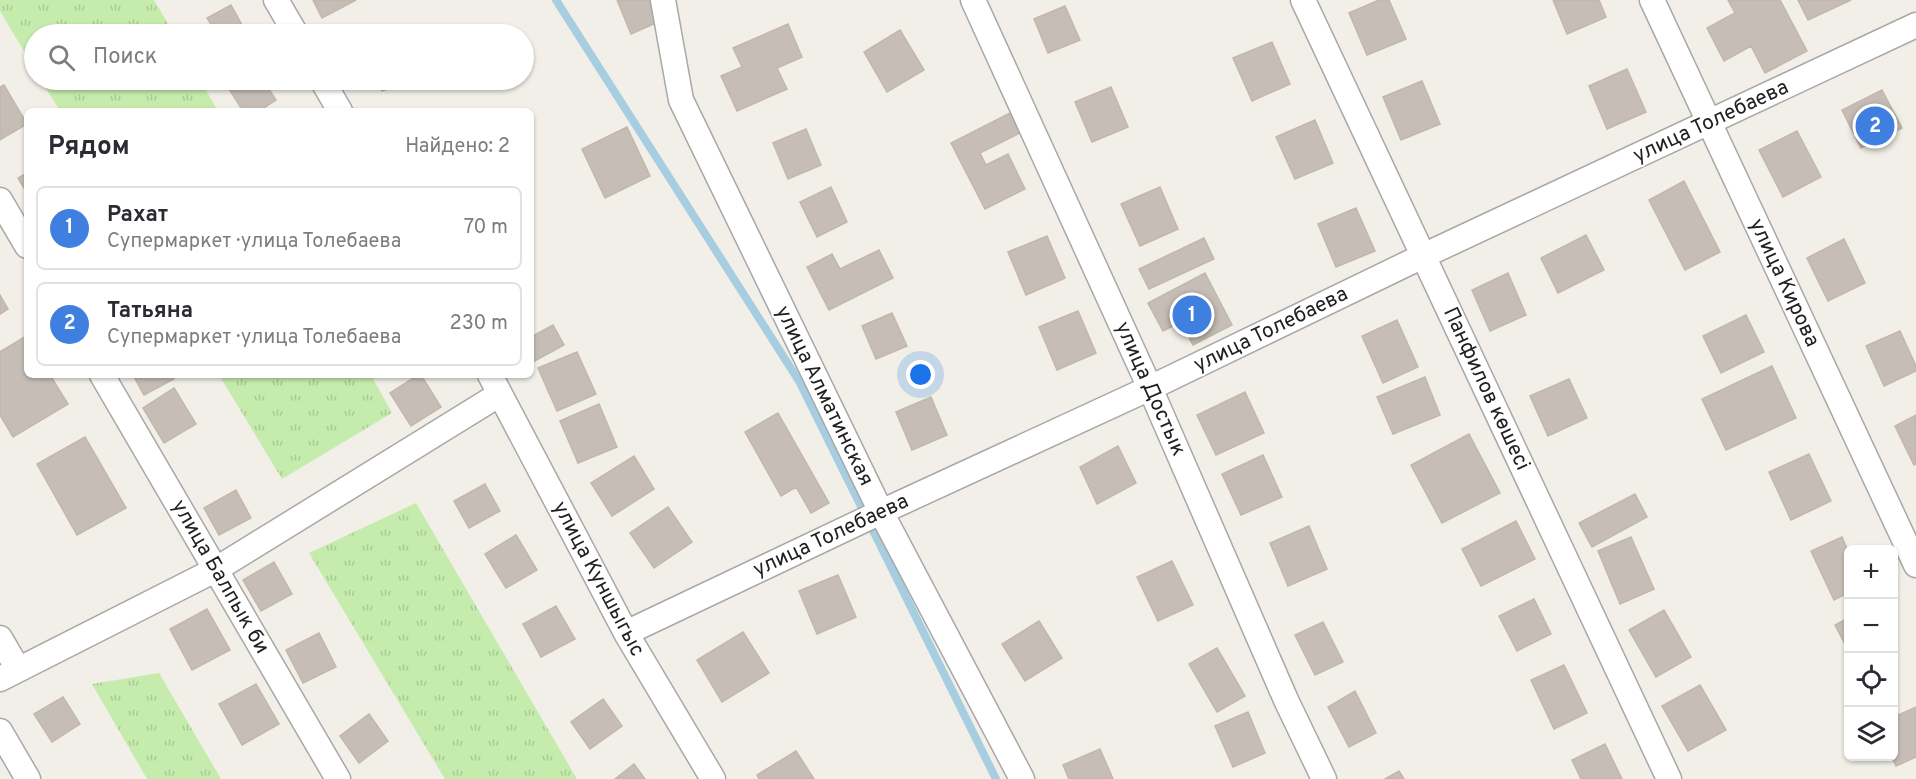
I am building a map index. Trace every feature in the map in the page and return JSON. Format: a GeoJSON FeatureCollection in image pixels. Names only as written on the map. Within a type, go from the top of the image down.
{"type":"FeatureCollection","features":[{"type":"Feature","properties":{"kind":"street"},"geometry":{"type":"LineString","coordinates":[[276,0],[290,24]]}},
{"type":"Feature","properties":{"kind":"street","name":"улица Алматинская"},"geometry":{"type":"LineString","coordinates":[[663,0],[681,100],[881,513],[1022,779]]}},
{"type":"Feature","properties":{"kind":"street","name":"улица Достык"},"geometry":{"type":"LineString","coordinates":[[973,0],[1150,388],[1324,779]]}},
{"type":"Feature","properties":{"kind":"street","name":"Панфилов көшесі"},"geometry":{"type":"LineString","coordinates":[[1303,0],[1669,779]]}},
{"type":"Feature","properties":{"kind":"street","name":"улица Кирова"},"geometry":{"type":"LineString","coordinates":[[1652,0],[1916,565]]}},
{"type":"Feature","properties":{"kind":"street","name":"улица Толебаева"},"geometry":{"type":"LineString","coordinates":[[626,633],[1916,25]]}},
{"type":"Feature","properties":{"kind":"street"},"geometry":{"type":"LineString","coordinates":[[328,90],[338,108]]}},
{"type":"Feature","properties":{"kind":"street"},"geometry":{"type":"LineString","coordinates":[[0,200],[24,241]]}},
{"type":"Feature","properties":{"kind":"street","name":"улица Балпык би"},"geometry":{"type":"LineString","coordinates":[[104,378],[338,779]]}},
{"type":"Feature","properties":{"kind":"street"},"geometry":{"type":"LineString","coordinates":[[0,638],[9,674],[215,570],[495,384]]}},
{"type":"Feature","properties":{"kind":"street","name":"улица Куншыгыс"},"geometry":{"type":"LineString","coordinates":[[495,384],[626,633],[713,779]]}},
{"type":"Feature","properties":{"kind":"street"},"geometry":{"type":"LineString","coordinates":[[0,731],[28,779]]}},
{"type":"Feature","properties":{"kind":"green space"},"geometry":{"type":"Polygon","coordinates":[[[0,0],[154,0],[168,24],[24,24],[24,51],[0,11],[0,0]]]}},
{"type":"Feature","properties":{"kind":"green space"},"geometry":{"type":"Polygon","coordinates":[[[47,90],[206,90],[216,108],[58,108],[47,90]]]}},
{"type":"Feature","properties":{"kind":"green space"},"geometry":{"type":"Polygon","coordinates":[[[221,378],[373,378],[392,413],[282,479],[221,378]]]}},
{"type":"Feature","properties":{"kind":"green space"},"geometry":{"type":"Polygon","coordinates":[[[416,503],[577,779],[445,779],[309,553],[416,503]]]}},
{"type":"Feature","properties":{"kind":"green space"},"geometry":{"type":"Polygon","coordinates":[[[159,673],[221,779],[147,779],[92,684],[159,673]]]}},
{"type":"Feature","properties":{"kind":"building"},"geometry":{"type":"Polygon","coordinates":[[[313,0],[356,0],[322,18],[313,0]]]}},
{"type":"Feature","properties":{"kind":"building"},"geometry":{"type":"Polygon","coordinates":[[[617,0],[649,0],[658,22],[631,34],[617,0]]]}},
{"type":"Feature","properties":{"kind":"building"},"geometry":{"type":"Polygon","coordinates":[[[1379,0],[1389,0],[1406,39],[1367,55],[1349,13],[1379,0]]]}},
{"type":"Feature","properties":{"kind":"building"},"geometry":{"type":"Polygon","coordinates":[[[1553,0],[1599,0],[1606,17],[1567,34],[1553,0]]]}},
{"type":"Feature","properties":{"kind":"building"},"geometry":{"type":"Polygon","coordinates":[[[1728,0],[1780,0],[1807,51],[1765,73],[1751,46],[1724,61],[1707,28],[1735,13],[1728,0]]]}},
{"type":"Feature","properties":{"kind":"building"},"geometry":{"type":"Polygon","coordinates":[[[1798,0],[1851,0],[1808,20],[1798,0]]]}},
{"type":"Feature","properties":{"kind":"building"},"geometry":{"type":"Polygon","coordinates":[[[231,5],[241,24],[211,24],[207,18],[231,5]]]}},
{"type":"Feature","properties":{"kind":"building"},"geometry":{"type":"Polygon","coordinates":[[[1065,6],[1080,40],[1048,53],[1034,19],[1065,6]]]}},
{"type":"Feature","properties":{"kind":"building"},"geometry":{"type":"Polygon","coordinates":[[[788,24],[802,57],[777,68],[787,89],[737,111],[721,76],[742,67],[733,48],[788,24]]]}},
{"type":"Feature","properties":{"kind":"building"},"geometry":{"type":"Polygon","coordinates":[[[900,30],[924,70],[887,92],[864,52],[900,30]]]}},
{"type":"Feature","properties":{"kind":"building"},"geometry":{"type":"Polygon","coordinates":[[[1272,42],[1290,84],[1252,101],[1233,58],[1272,42]]]}},
{"type":"Feature","properties":{"kind":"building"},"geometry":{"type":"Polygon","coordinates":[[[1627,69],[1646,112],[1607,129],[1589,86],[1627,69]]]}},
{"type":"Feature","properties":{"kind":"building"},"geometry":{"type":"Polygon","coordinates":[[[1422,81],[1440,124],[1401,140],[1383,97],[1422,81]]]}},
{"type":"Feature","properties":{"kind":"building"},"geometry":{"type":"Polygon","coordinates":[[[4,85],[24,119],[24,126],[0,140],[0,87],[4,85]]]}},
{"type":"Feature","properties":{"kind":"building"},"geometry":{"type":"Polygon","coordinates":[[[1111,87],[1128,127],[1092,142],[1075,102],[1111,87]]]}},
{"type":"Feature","properties":{"kind":"building"},"geometry":{"type":"Polygon","coordinates":[[[230,90],[270,90],[276,100],[264,108],[241,108],[230,90]]]}},
{"type":"Feature","properties":{"kind":"building"},"geometry":{"type":"Polygon","coordinates":[[[1882,90],[1902,128],[1861,148],[1842,110],[1882,90]]]}},
{"type":"Feature","properties":{"kind":"building"},"geometry":{"type":"Polygon","coordinates":[[[1010,113],[1020,133],[980,153],[986,165],[1008,154],[1025,189],[985,209],[951,143],[1010,113]]]}},
{"type":"Feature","properties":{"kind":"building"},"geometry":{"type":"Polygon","coordinates":[[[1315,120],[1333,163],[1295,179],[1276,137],[1315,120]]]}},
{"type":"Feature","properties":{"kind":"building"},"geometry":{"type":"Polygon","coordinates":[[[627,127],[650,176],[605,198],[582,149],[627,127]]]}},
{"type":"Feature","properties":{"kind":"building"},"geometry":{"type":"Polygon","coordinates":[[[806,129],[821,165],[788,179],[773,143],[806,129]]]}},
{"type":"Feature","properties":{"kind":"building"},"geometry":{"type":"Polygon","coordinates":[[[1797,131],[1821,177],[1783,197],[1759,150],[1797,131]]]}},
{"type":"Feature","properties":{"kind":"building"},"geometry":{"type":"Polygon","coordinates":[[[24,175],[24,188],[18,178],[24,175]]]}},
{"type":"Feature","properties":{"kind":"building"},"geometry":{"type":"Polygon","coordinates":[[[1684,181],[1720,252],[1685,270],[1649,200],[1684,181]]]}},
{"type":"Feature","properties":{"kind":"building"},"geometry":{"type":"Polygon","coordinates":[[[831,187],[847,222],[817,237],[800,202],[831,187]]]}},
{"type":"Feature","properties":{"kind":"building"},"geometry":{"type":"Polygon","coordinates":[[[1160,187],[1178,229],[1140,246],[1121,204],[1160,187]]]}},
{"type":"Feature","properties":{"kind":"building"},"geometry":{"type":"Polygon","coordinates":[[[1356,208],[1375,251],[1336,267],[1318,224],[1356,208]]]}},
{"type":"Feature","properties":{"kind":"building"},"geometry":{"type":"Polygon","coordinates":[[[1586,235],[1604,270],[1558,293],[1541,258],[1586,235]]]}},
{"type":"Feature","properties":{"kind":"building"},"geometry":{"type":"Polygon","coordinates":[[[1047,236],[1065,278],[1026,295],[1008,252],[1047,236]]]}},
{"type":"Feature","properties":{"kind":"building"},"geometry":{"type":"Polygon","coordinates":[[[1204,238],[1214,259],[1149,289],[1139,269],[1204,238]]]}},
{"type":"Feature","properties":{"kind":"building"},"geometry":{"type":"Polygon","coordinates":[[[1844,239],[1865,283],[1828,301],[1807,258],[1844,239]]]}},
{"type":"Feature","properties":{"kind":"building"},"geometry":{"type":"Polygon","coordinates":[[[879,250],[893,278],[829,310],[807,267],[832,254],[840,269],[879,250]]]}},
{"type":"Feature","properties":{"kind":"building"},"geometry":{"type":"Polygon","coordinates":[[[1205,273],[1232,325],[1193,345],[1181,322],[1163,331],[1148,303],[1205,273]]]}},
{"type":"Feature","properties":{"kind":"building"},"geometry":{"type":"Polygon","coordinates":[[[1508,273],[1526,315],[1490,331],[1472,290],[1508,273]]]}},
{"type":"Feature","properties":{"kind":"building"},"geometry":{"type":"Polygon","coordinates":[[[0,295],[8,309],[0,314],[0,295]]]}},
{"type":"Feature","properties":{"kind":"building"},"geometry":{"type":"Polygon","coordinates":[[[1078,311],[1096,353],[1057,370],[1039,327],[1078,311]]]}},
{"type":"Feature","properties":{"kind":"building"},"geometry":{"type":"Polygon","coordinates":[[[892,313],[907,346],[876,359],[862,326],[892,313]]]}},
{"type":"Feature","properties":{"kind":"building"},"geometry":{"type":"Polygon","coordinates":[[[1746,315],[1764,352],[1721,373],[1703,336],[1746,315]]]}},
{"type":"Feature","properties":{"kind":"building"},"geometry":{"type":"Polygon","coordinates":[[[1397,320],[1418,367],[1383,383],[1362,336],[1397,320]]]}},
{"type":"Feature","properties":{"kind":"building"},"geometry":{"type":"Polygon","coordinates":[[[553,325],[564,345],[534,361],[534,335],[553,325]]]}},
{"type":"Feature","properties":{"kind":"building"},"geometry":{"type":"Polygon","coordinates":[[[1900,331],[1916,366],[1916,371],[1884,386],[1866,346],[1900,331]]]}},
{"type":"Feature","properties":{"kind":"building"},"geometry":{"type":"Polygon","coordinates":[[[24,337],[24,378],[52,378],[68,404],[13,437],[0,415],[0,352],[24,337]]]}},
{"type":"Feature","properties":{"kind":"building"},"geometry":{"type":"Polygon","coordinates":[[[577,352],[596,394],[557,411],[538,368],[577,352]]]}},
{"type":"Feature","properties":{"kind":"building"},"geometry":{"type":"Polygon","coordinates":[[[1772,366],[1796,418],[1726,450],[1702,399],[1772,366]]]}},
{"type":"Feature","properties":{"kind":"building"},"geometry":{"type":"Polygon","coordinates":[[[1425,377],[1440,415],[1393,434],[1377,397],[1425,377]]]}},
{"type":"Feature","properties":{"kind":"building"},"geometry":{"type":"Polygon","coordinates":[[[135,378],[174,378],[174,379],[144,395],[135,378]]]}},
{"type":"Feature","properties":{"kind":"building"},"geometry":{"type":"Polygon","coordinates":[[[413,378],[423,378],[441,407],[411,426],[390,393],[413,378]]]}},
{"type":"Feature","properties":{"kind":"building"},"geometry":{"type":"Polygon","coordinates":[[[1569,379],[1587,418],[1548,436],[1530,396],[1569,379]]]}},
{"type":"Feature","properties":{"kind":"building"},"geometry":{"type":"Polygon","coordinates":[[[174,388],[196,424],[164,443],[143,408],[174,388]]]}},
{"type":"Feature","properties":{"kind":"building"},"geometry":{"type":"Polygon","coordinates":[[[1245,392],[1264,433],[1216,455],[1197,415],[1245,392]]]}},
{"type":"Feature","properties":{"kind":"building"},"geometry":{"type":"Polygon","coordinates":[[[931,397],[947,435],[912,450],[896,412],[931,397]]]}},
{"type":"Feature","properties":{"kind":"building"},"geometry":{"type":"Polygon","coordinates":[[[599,404],[617,447],[578,463],[560,421],[599,404]]]}},
{"type":"Feature","properties":{"kind":"building"},"geometry":{"type":"Polygon","coordinates":[[[778,413],[829,503],[811,513],[796,487],[781,496],[745,432],[778,413]]]}},
{"type":"Feature","properties":{"kind":"building"},"geometry":{"type":"Polygon","coordinates":[[[1916,415],[1916,464],[1914,465],[1895,426],[1916,415]]]}},
{"type":"Feature","properties":{"kind":"building"},"geometry":{"type":"Polygon","coordinates":[[[1469,434],[1500,493],[1442,523],[1411,465],[1469,434]]]}},
{"type":"Feature","properties":{"kind":"building"},"geometry":{"type":"Polygon","coordinates":[[[85,437],[126,508],[77,535],[37,464],[85,437]]]}},
{"type":"Feature","properties":{"kind":"building"},"geometry":{"type":"Polygon","coordinates":[[[1118,446],[1136,483],[1097,504],[1080,467],[1118,446]]]}},
{"type":"Feature","properties":{"kind":"building"},"geometry":{"type":"Polygon","coordinates":[[[1809,454],[1831,501],[1791,520],[1769,472],[1809,454]]]}},
{"type":"Feature","properties":{"kind":"building"},"geometry":{"type":"Polygon","coordinates":[[[1263,455],[1282,497],[1241,515],[1222,474],[1263,455]]]}},
{"type":"Feature","properties":{"kind":"building"},"geometry":{"type":"Polygon","coordinates":[[[634,456],[654,489],[612,516],[591,483],[634,456]]]}},
{"type":"Feature","properties":{"kind":"building"},"geometry":{"type":"Polygon","coordinates":[[[485,484],[500,511],[469,528],[454,501],[485,484]]]}},
{"type":"Feature","properties":{"kind":"building"},"geometry":{"type":"Polygon","coordinates":[[[236,490],[251,518],[219,535],[204,508],[236,490]]]}},
{"type":"Feature","properties":{"kind":"building"},"geometry":{"type":"Polygon","coordinates":[[[1635,494],[1647,517],[1592,547],[1579,523],[1635,494]]]}},
{"type":"Feature","properties":{"kind":"building"},"geometry":{"type":"Polygon","coordinates":[[[668,507],[692,542],[654,568],[630,533],[668,507]]]}},
{"type":"Feature","properties":{"kind":"building"},"geometry":{"type":"Polygon","coordinates":[[[1516,521],[1535,559],[1481,586],[1462,549],[1516,521]]]}},
{"type":"Feature","properties":{"kind":"building"},"geometry":{"type":"Polygon","coordinates":[[[1309,526],[1327,569],[1288,586],[1270,543],[1309,526]]]}},
{"type":"Feature","properties":{"kind":"building"},"geometry":{"type":"Polygon","coordinates":[[[516,535],[537,570],[506,588],[485,554],[516,535]]]}},
{"type":"Feature","properties":{"kind":"building"},"geometry":{"type":"Polygon","coordinates":[[[1631,537],[1654,589],[1620,604],[1598,551],[1631,537]]]}},
{"type":"Feature","properties":{"kind":"building"},"geometry":{"type":"Polygon","coordinates":[[[1842,537],[1845,545],[1844,595],[1834,600],[1811,551],[1842,537]]]}},
{"type":"Feature","properties":{"kind":"building"},"geometry":{"type":"Polygon","coordinates":[[[1172,561],[1193,605],[1158,621],[1137,577],[1172,561]]]}},
{"type":"Feature","properties":{"kind":"building"},"geometry":{"type":"Polygon","coordinates":[[[274,562],[292,594],[261,611],[243,580],[274,562]]]}},
{"type":"Feature","properties":{"kind":"building"},"geometry":{"type":"Polygon","coordinates":[[[838,575],[856,617],[817,634],[799,591],[838,575]]]}},
{"type":"Feature","properties":{"kind":"building"},"geometry":{"type":"Polygon","coordinates":[[[1534,599],[1551,634],[1517,651],[1499,616],[1534,599]]]}},
{"type":"Feature","properties":{"kind":"building"},"geometry":{"type":"Polygon","coordinates":[[[556,606],[575,639],[541,657],[523,624],[556,606]]]}},
{"type":"Feature","properties":{"kind":"building"},"geometry":{"type":"Polygon","coordinates":[[[207,609],[230,650],[192,670],[170,629],[207,609]]]}},
{"type":"Feature","properties":{"kind":"building"},"geometry":{"type":"Polygon","coordinates":[[[1664,610],[1691,657],[1656,677],[1629,630],[1664,610]]]}},
{"type":"Feature","properties":{"kind":"building"},"geometry":{"type":"Polygon","coordinates":[[[1844,620],[1844,642],[1835,625],[1844,620]]]}},
{"type":"Feature","properties":{"kind":"building"},"geometry":{"type":"Polygon","coordinates":[[[1039,621],[1062,658],[1025,681],[1002,644],[1039,621]]]}},
{"type":"Feature","properties":{"kind":"building"},"geometry":{"type":"Polygon","coordinates":[[[1323,622],[1343,662],[1315,675],[1295,635],[1323,622]]]}},
{"type":"Feature","properties":{"kind":"building"},"geometry":{"type":"Polygon","coordinates":[[[743,632],[769,673],[722,702],[697,660],[743,632]]]}},
{"type":"Feature","properties":{"kind":"building"},"geometry":{"type":"Polygon","coordinates":[[[319,633],[336,667],[303,683],[286,650],[319,633]]]}},
{"type":"Feature","properties":{"kind":"building"},"geometry":{"type":"Polygon","coordinates":[[[1217,648],[1245,696],[1217,712],[1189,664],[1217,648]]]}},
{"type":"Feature","properties":{"kind":"building"},"geometry":{"type":"Polygon","coordinates":[[[1564,665],[1587,713],[1554,729],[1531,680],[1564,665]]]}},
{"type":"Feature","properties":{"kind":"building"},"geometry":{"type":"Polygon","coordinates":[[[256,684],[279,724],[242,745],[219,704],[256,684]]]}},
{"type":"Feature","properties":{"kind":"building"},"geometry":{"type":"Polygon","coordinates":[[[1700,685],[1726,730],[1688,751],[1662,706],[1700,685]]]}},
{"type":"Feature","properties":{"kind":"building"},"geometry":{"type":"Polygon","coordinates":[[[1355,691],[1376,733],[1349,747],[1328,707],[1355,691]]]}},
{"type":"Feature","properties":{"kind":"building"},"geometry":{"type":"Polygon","coordinates":[[[63,697],[80,724],[52,742],[34,714],[63,697]]]}},
{"type":"Feature","properties":{"kind":"building"},"geometry":{"type":"Polygon","coordinates":[[[603,699],[622,726],[590,749],[571,722],[603,699]]]}},
{"type":"Feature","properties":{"kind":"building"},"geometry":{"type":"Polygon","coordinates":[[[1916,707],[1916,757],[1896,766],[1894,761],[1898,761],[1898,715],[1916,707]]]}},
{"type":"Feature","properties":{"kind":"building"},"geometry":{"type":"Polygon","coordinates":[[[1248,712],[1265,753],[1233,767],[1215,726],[1248,712]]]}},
{"type":"Feature","properties":{"kind":"building"},"geometry":{"type":"Polygon","coordinates":[[[369,714],[388,741],[359,763],[340,736],[369,714]]]}},
{"type":"Feature","properties":{"kind":"building"},"geometry":{"type":"Polygon","coordinates":[[[1605,744],[1622,779],[1581,779],[1572,760],[1605,744]]]}},
{"type":"Feature","properties":{"kind":"building"},"geometry":{"type":"Polygon","coordinates":[[[1100,749],[1113,779],[1069,779],[1063,765],[1100,749]]]}},
{"type":"Feature","properties":{"kind":"building"},"geometry":{"type":"Polygon","coordinates":[[[796,751],[814,779],[759,779],[757,775],[796,751]]]}},
{"type":"Feature","properties":{"kind":"building"},"geometry":{"type":"Polygon","coordinates":[[[634,764],[645,779],[615,779],[634,764]]]}},
{"type":"Feature","properties":{"kind":"building"},"geometry":{"type":"Polygon","coordinates":[[[1399,771],[1404,779],[1385,779],[1399,771]]]}},
{"type":"Feature","properties":{"kind":"waterway"},"geometry":{"type":"LineString","coordinates":[[556,0],[799,381],[996,779]]}},
{"type":"Feature","properties":{"kind":"place","name":"Татьяна"},"geometry":{"type":"Point","coordinates":[1875,126]}},
{"type":"Feature","properties":{"kind":"place","name":"Рахат"},"geometry":{"type":"Point","coordinates":[1192,315]}}]}
